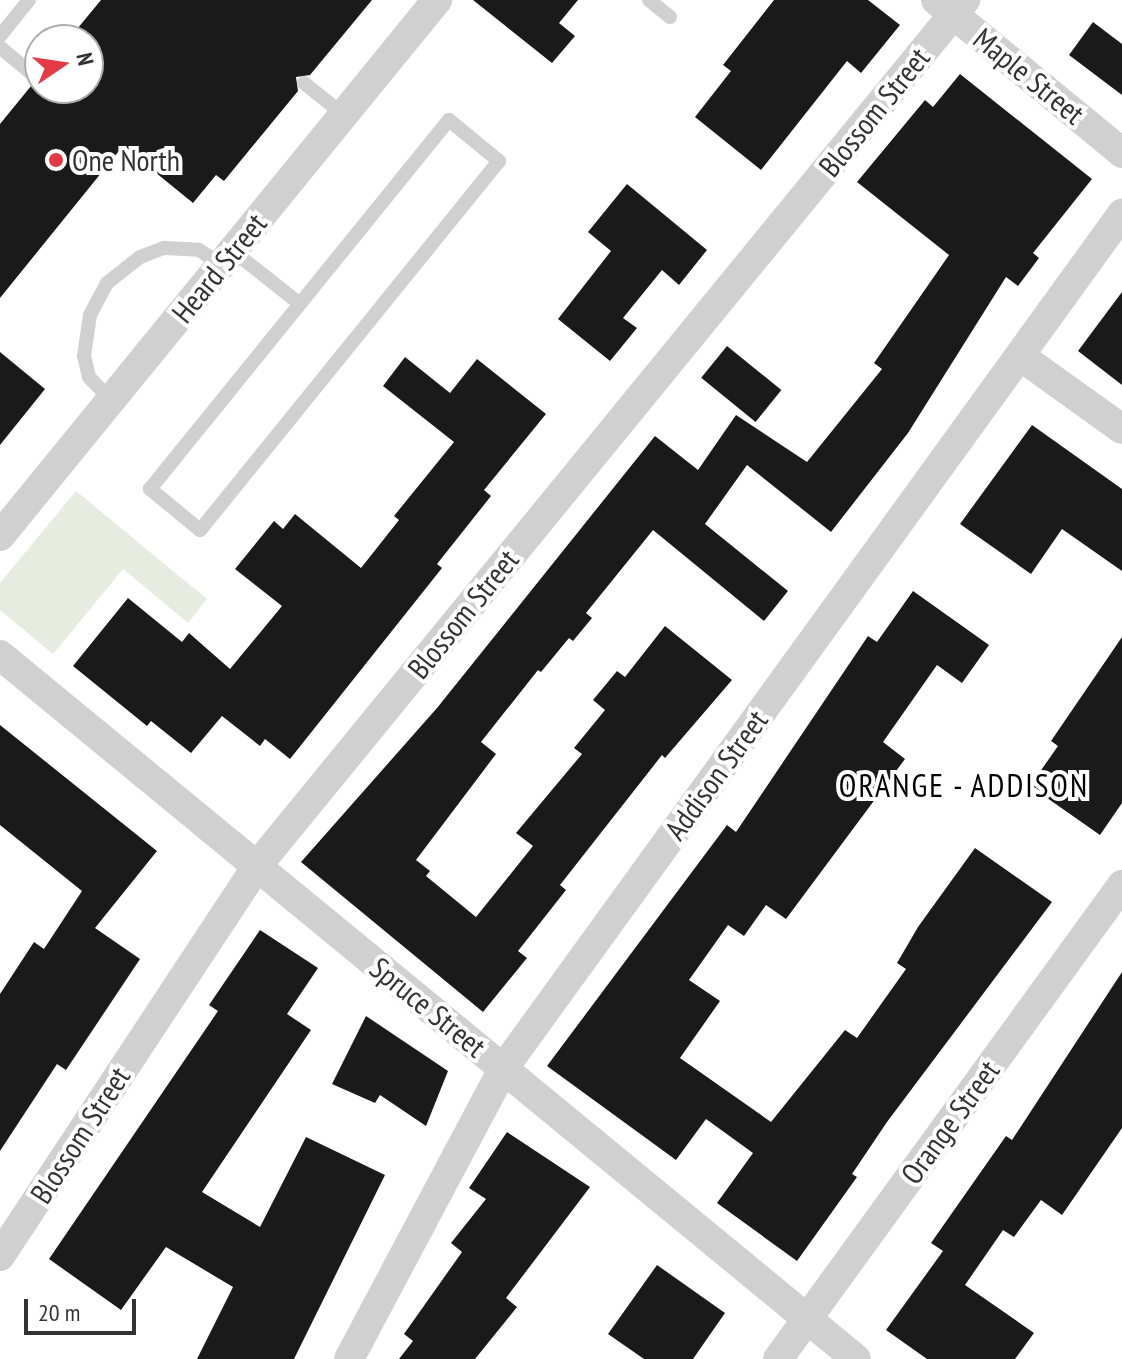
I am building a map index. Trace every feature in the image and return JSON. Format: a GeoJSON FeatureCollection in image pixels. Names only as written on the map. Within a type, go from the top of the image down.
{"type":"FeatureCollection","features":[{"type":"Feature","properties":{"kind":"street","name":"Heard Street"},"geometry":{"type":"LineString","coordinates":[[0,536],[437,0]]}},
{"type":"Feature","properties":{"kind":"street","name":"Maple Street"},"geometry":{"type":"LineString","coordinates":[[952,5],[1122,153]]}},
{"type":"Feature","properties":{"kind":"street","name":"Blossom Street"},"geometry":{"type":"LineString","coordinates":[[0,1256],[257,866],[952,5]]}},
{"type":"Feature","properties":{"kind":"street","name":"Addison Street"},"geometry":{"type":"LineString","coordinates":[[349,1359],[503,1069],[1122,214]]}},
{"type":"Feature","properties":{"kind":"street"},"geometry":{"type":"LineString","coordinates":[[1020,356],[1122,429]]}},
{"type":"Feature","properties":{"kind":"street","name":"Spruce Street"},"geometry":{"type":"LineString","coordinates":[[0,655],[856,1359]]}},
{"type":"Feature","properties":{"kind":"street","name":"Orange Street"},"geometry":{"type":"LineString","coordinates":[[778,1359],[1122,885]]}},
{"type":"Feature","properties":{"kind":"lane"},"geometry":{"type":"LineString","coordinates":[[0,36],[29,0]]}},
{"type":"Feature","properties":{"kind":"lane"},"geometry":{"type":"LineString","coordinates":[[649,0],[670,17]]}},
{"type":"Feature","properties":{"kind":"lane"},"geometry":{"type":"LineString","coordinates":[[0,47],[24,67]]}},
{"type":"Feature","properties":{"kind":"lane"},"geometry":{"type":"LineString","coordinates":[[304,83],[344,115]]}},
{"type":"Feature","properties":{"kind":"lane"},"geometry":{"type":"LineString","coordinates":[[449,120],[499,161],[200,530],[150,489],[300,304],[449,120]]}},
{"type":"Feature","properties":{"kind":"lane"},"geometry":{"type":"LineString","coordinates":[[111,400],[89,377],[84,356],[90,315],[107,283],[140,257],[164,248],[199,250],[227,258],[300,304]]}},
{"type":"Feature","properties":{"kind":"shaded area"},"geometry":{"type":"Polygon","coordinates":[[[76,491],[207,599],[188,623],[123,569],[53,654],[0,610],[0,583],[76,491]]]}},
{"type":"Feature","properties":{"kind":"building","name":"One North"},"geometry":{"type":"Polygon","coordinates":[[[101,0],[372,0],[310,75],[296,77],[298,91],[224,181],[216,175],[193,203],[123,146],[0,298],[0,124],[24,95],[24,104],[104,104],[104,24],[81,24],[101,0]]]}},
{"type":"Feature","properties":{"kind":"building"},"geometry":{"type":"Polygon","coordinates":[[[473,0],[578,0],[559,23],[575,36],[552,63],[473,0]]]}},
{"type":"Feature","properties":{"kind":"building"},"geometry":{"type":"Polygon","coordinates":[[[774,0],[868,0],[900,25],[861,73],[847,61],[761,170],[695,117],[731,71],[723,65],[774,0]]]}},
{"type":"Feature","properties":{"kind":"building"},"geometry":{"type":"Polygon","coordinates":[[[1093,22],[1122,44],[1122,95],[1069,55],[1093,22]]]}},
{"type":"Feature","properties":{"kind":"building"},"geometry":{"type":"Polygon","coordinates":[[[960,74],[1092,179],[1033,253],[1039,258],[1018,286],[1006,277],[908,433],[831,532],[747,465],[705,524],[788,591],[764,621],[653,530],[586,613],[592,618],[573,641],[569,638],[541,672],[538,670],[481,742],[496,754],[416,860],[430,871],[426,876],[476,917],[533,846],[516,833],[582,754],[574,748],[605,710],[593,700],[617,671],[625,677],[665,626],[732,680],[665,758],[662,755],[560,885],[566,890],[518,951],[527,958],[483,1012],[301,862],[437,708],[655,436],[698,470],[736,415],[807,462],[882,369],[874,363],[949,255],[857,182],[925,100],[933,107],[960,74]]]}},
{"type":"Feature","properties":{"kind":"building"},"geometry":{"type":"Polygon","coordinates":[[[627,184],[707,250],[679,285],[662,270],[623,318],[637,328],[610,361],[558,319],[611,251],[588,232],[627,184]]]}},
{"type":"Feature","properties":{"kind":"building"},"geometry":{"type":"Polygon","coordinates":[[[1122,292],[1122,385],[1078,351],[1122,292]]]}},
{"type":"Feature","properties":{"kind":"building"},"geometry":{"type":"Polygon","coordinates":[[[727,346],[781,390],[756,422],[701,378],[727,346]]]}},
{"type":"Feature","properties":{"kind":"building"},"geometry":{"type":"Polygon","coordinates":[[[0,352],[45,389],[0,445],[0,352]]]}},
{"type":"Feature","properties":{"kind":"building"},"geometry":{"type":"Polygon","coordinates":[[[405,357],[450,393],[477,359],[546,414],[484,490],[491,496],[437,564],[442,568],[290,759],[265,739],[260,746],[222,716],[191,753],[151,721],[147,726],[73,666],[128,598],[182,642],[189,633],[230,669],[282,606],[235,569],[274,521],[283,529],[295,514],[361,568],[399,520],[394,516],[454,442],[383,386],[405,357]]]}},
{"type":"Feature","properties":{"kind":"building"},"geometry":{"type":"Polygon","coordinates":[[[1032,425],[1122,489],[1122,571],[1062,529],[1031,574],[960,524],[1032,425]]]}},
{"type":"Feature","properties":{"kind":"building"},"geometry":{"type":"Polygon","coordinates":[[[913,591],[989,645],[962,683],[937,665],[883,742],[905,759],[786,919],[766,905],[744,936],[728,925],[689,980],[720,1001],[680,1058],[771,1122],[845,1030],[857,1038],[906,969],[897,963],[918,927],[975,848],[1052,902],[887,1122],[852,1174],[857,1177],[797,1261],[717,1203],[753,1153],[706,1119],[676,1160],[547,1066],[727,825],[736,832],[868,636],[877,642],[913,591]]]}},
{"type":"Feature","properties":{"kind":"building"},"geometry":{"type":"Polygon","coordinates":[[[1122,637],[1122,803],[1100,835],[1030,786],[1058,746],[1051,741],[1122,637]]]}},
{"type":"Feature","properties":{"kind":"building"},"geometry":{"type":"Polygon","coordinates":[[[0,725],[157,851],[95,928],[140,959],[66,1070],[57,1064],[0,1151],[0,994],[34,942],[44,949],[82,891],[0,825],[0,725]]]}},
{"type":"Feature","properties":{"kind":"building"},"geometry":{"type":"Polygon","coordinates":[[[260,930],[318,968],[287,1014],[311,1030],[202,1192],[260,1227],[306,1137],[385,1175],[294,1359],[197,1359],[233,1287],[166,1247],[121,1310],[49,1259],[218,1011],[209,1005],[260,930]]]}},
{"type":"Feature","properties":{"kind":"building"},"geometry":{"type":"Polygon","coordinates":[[[1122,972],[1122,1128],[1062,1215],[1041,1200],[1014,1237],[1003,1230],[965,1285],[1034,1333],[1015,1359],[927,1359],[886,1330],[943,1251],[931,1243],[1006,1136],[1012,1140],[1122,972]]]}},
{"type":"Feature","properties":{"kind":"building"},"geometry":{"type":"Polygon","coordinates":[[[366,1016],[448,1071],[426,1126],[380,1095],[375,1103],[332,1084],[366,1016]]]}},
{"type":"Feature","properties":{"kind":"building"},"geometry":{"type":"Polygon","coordinates":[[[507,1132],[590,1187],[506,1298],[517,1307],[475,1359],[399,1359],[413,1341],[404,1334],[462,1252],[451,1243],[486,1199],[469,1188],[507,1132]]]}},
{"type":"Feature","properties":{"kind":"building"},"geometry":{"type":"Polygon","coordinates":[[[657,1265],[725,1313],[693,1359],[644,1359],[608,1334],[657,1265]]]}},
{"type":"Feature","properties":{"kind":"place","name":"One North"},"geometry":{"type":"Point","coordinates":[56,160]}},
{"type":"Feature","properties":{"kind":"district","name":"ORANGE - ADDISON"},"geometry":{"type":"Point","coordinates":[964,785]}}]}
